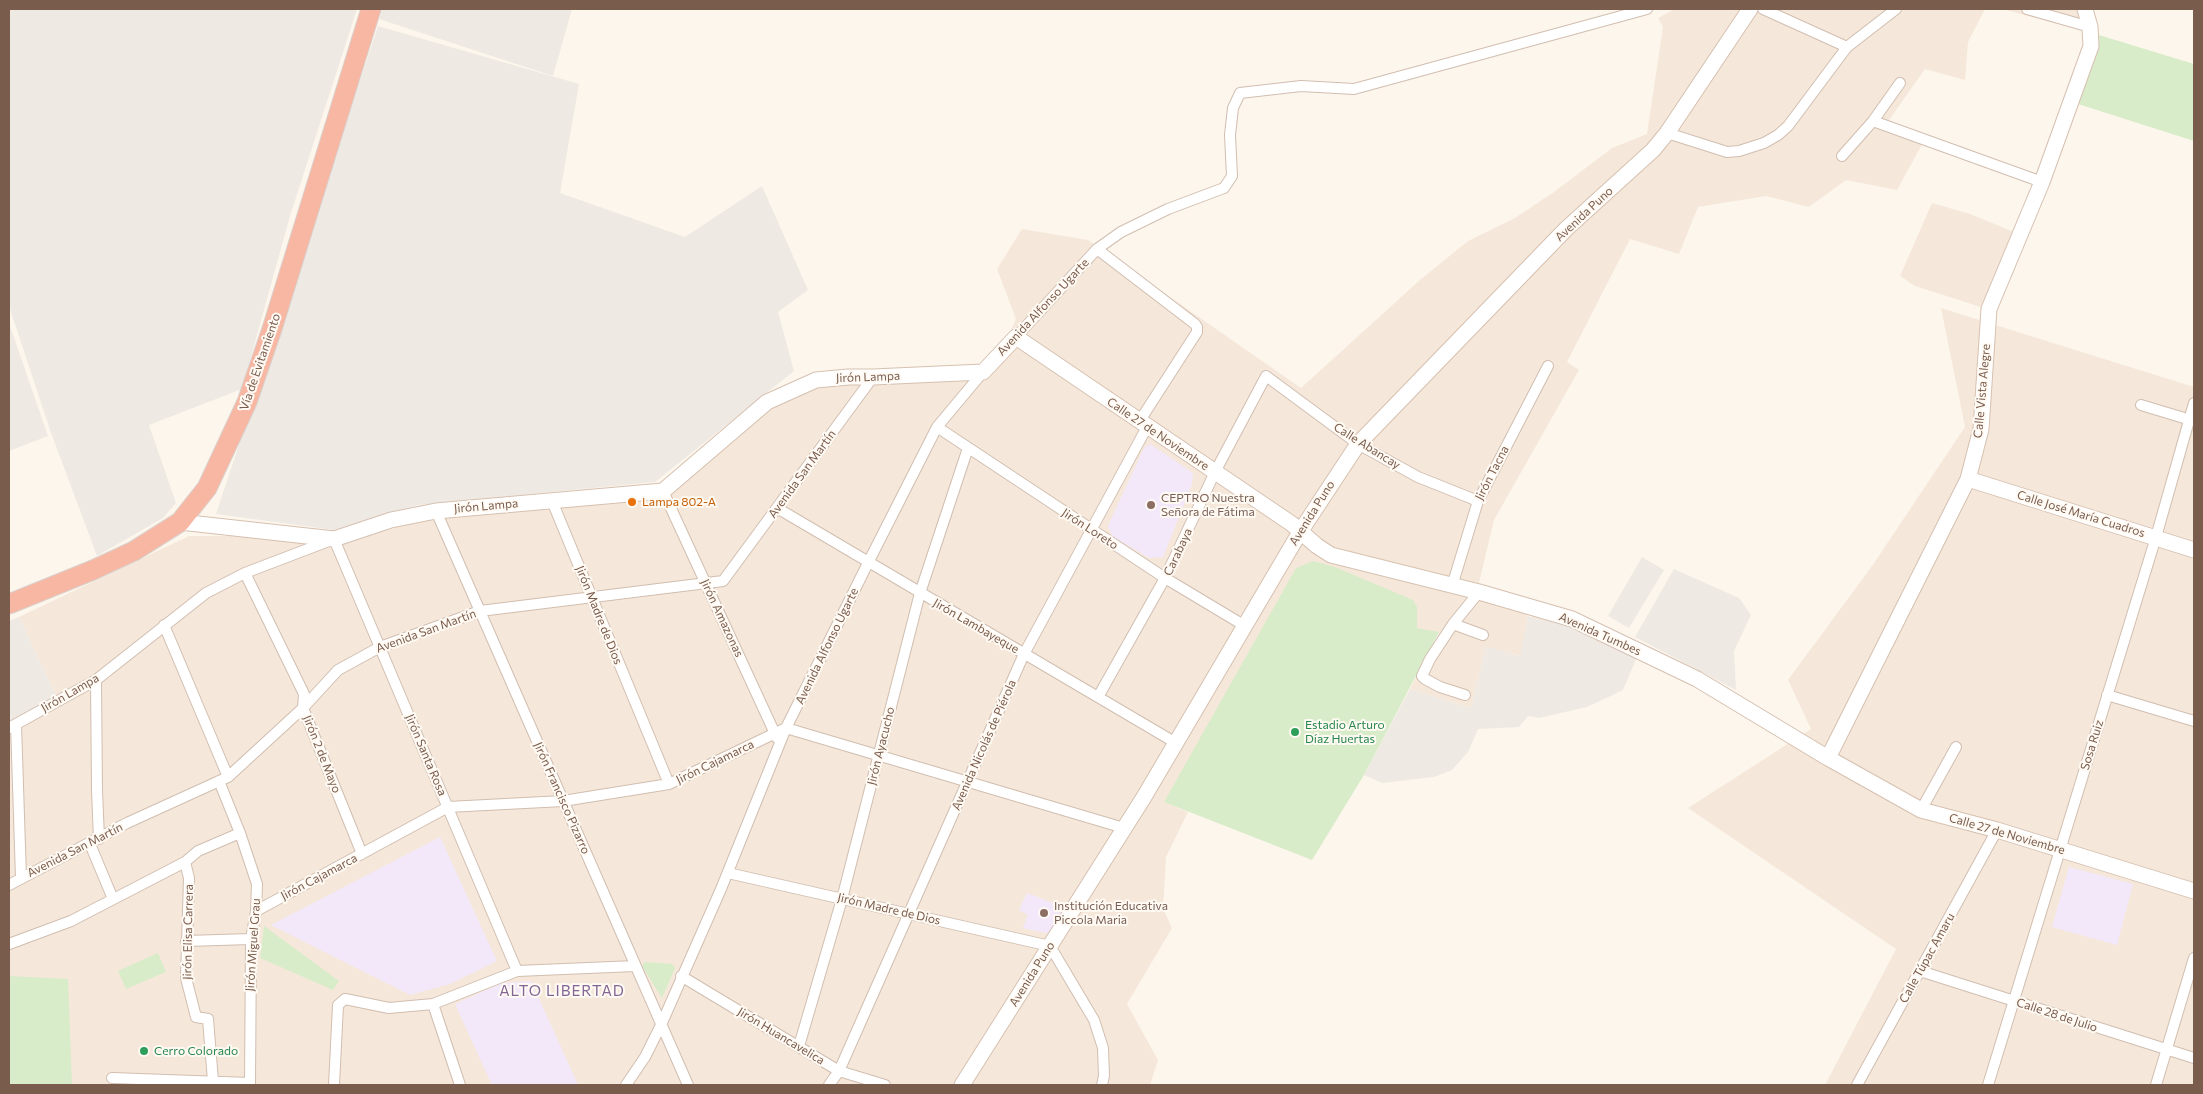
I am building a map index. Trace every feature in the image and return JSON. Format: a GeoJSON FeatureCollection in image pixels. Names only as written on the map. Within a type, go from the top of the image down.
{"type":"FeatureCollection","features":[{"type":"Feature","properties":{"kind":"highway","name":"Vía de Evitamiento"},"geometry":{"type":"LineString","coordinates":[[9,604],[134,551],[180,522],[207,488],[247,402],[272,329],[371,9]]}},
{"type":"Feature","properties":{"kind":"street","name":"Avenida Alfonso Ugarte"},"geometry":{"type":"LineString","coordinates":[[626,1085],[646,1057],[661,1025],[728,873],[786,728],[937,428],[983,372],[1097,249],[1121,232],[1168,209],[1224,188],[1232,176],[1230,136],[1233,108],[1240,93],[1301,86],[1354,89],[1648,9]]}},
{"type":"Feature","properties":{"kind":"street","name":"Avenida Puno"},"geometry":{"type":"LineString","coordinates":[[962,1085],[1176,743],[1300,532],[1358,444],[1566,229],[1653,150],[1667,134],[1750,9]]}},
{"type":"Feature","properties":{"kind":"street"},"geometry":{"type":"LineString","coordinates":[[1763,9],[1847,47]]}},
{"type":"Feature","properties":{"kind":"street"},"geometry":{"type":"LineString","coordinates":[[1667,134],[1727,152],[1752,148],[1778,135],[1788,126],[1847,47],[1896,9]]}},
{"type":"Feature","properties":{"kind":"street"},"geometry":{"type":"LineString","coordinates":[[2027,9],[2090,27]]}},
{"type":"Feature","properties":{"kind":"street","name":"Calle Vista Alegre"},"geometry":{"type":"LineString","coordinates":[[1828,758],[1968,479],[1981,429],[1989,309],[2042,182],[2091,46],[2090,27],[2085,9]]}},
{"type":"Feature","properties":{"kind":"street"},"geometry":{"type":"LineString","coordinates":[[1842,156],[1873,121],[1900,83]]}},
{"type":"Feature","properties":{"kind":"street"},"geometry":{"type":"LineString","coordinates":[[1873,121],[2042,182]]}},
{"type":"Feature","properties":{"kind":"street","name":"Avenida Nicolás de Piérola"},"geometry":{"type":"LineString","coordinates":[[829,1085],[839,1071],[1024,654],[1091,530],[1143,424],[1197,332],[1195,324],[1097,249]]}},
{"type":"Feature","properties":{"kind":"street","name":"Calle 27 de Noviembre"},"geometry":{"type":"LineString","coordinates":[[1016,337],[1292,524],[1300,532]]}},
{"type":"Feature","properties":{"kind":"street","name":"Jirón Tacna"},"geometry":{"type":"LineString","coordinates":[[1452,586],[1478,500],[1548,366]]}},
{"type":"Feature","properties":{"kind":"street","name":"Jirón Lampa"},"geometry":{"type":"LineString","coordinates":[[12,726],[96,680],[206,592],[245,573],[334,539],[391,520],[436,511],[663,491],[767,402],[816,380],[983,372]]}},
{"type":"Feature","properties":{"kind":"street","name":"Calle Abancay"},"geometry":{"type":"LineString","coordinates":[[1266,376],[1358,444],[1418,477],[1478,500]]}},
{"type":"Feature","properties":{"kind":"street","name":"Carabaya"},"geometry":{"type":"LineString","coordinates":[[1098,697],[1165,578],[1215,472],[1266,376]]}},
{"type":"Feature","properties":{"kind":"street","name":"Avenida San Martín"},"geometry":{"type":"LineString","coordinates":[[9,885],[151,812],[223,779],[303,708],[338,670],[380,647],[480,611],[723,581],[873,378]]}},
{"type":"Feature","properties":{"kind":"street","name":"Sosa Ruiz"},"geometry":{"type":"LineString","coordinates":[[1988,1085],[2192,420],[2194,403]]}},
{"type":"Feature","properties":{"kind":"street"},"geometry":{"type":"LineString","coordinates":[[2140,405],[2192,420]]}},
{"type":"Feature","properties":{"kind":"street","name":"Jirón Loreto"},"geometry":{"type":"LineString","coordinates":[[937,428],[1165,578],[1245,626]]}},
{"type":"Feature","properties":{"kind":"street","name":"Jirón Ayacucho"},"geometry":{"type":"LineString","coordinates":[[800,1046],[842,898],[920,593],[968,448]]}},
{"type":"Feature","properties":{"kind":"street","name":"Calle José María Cuadros"},"geometry":{"type":"LineString","coordinates":[[1968,479],[2194,550]]}},
{"type":"Feature","properties":{"kind":"street","name":"Jirón Amazonas"},"geometry":{"type":"LineString","coordinates":[[663,491],[780,745]]}},
{"type":"Feature","properties":{"kind":"street","name":"Jirón Madre de Dios"},"geometry":{"type":"LineString","coordinates":[[552,501],[669,784]]}},
{"type":"Feature","properties":{"kind":"street","name":"Jirón Lambayeque"},"geometry":{"type":"LineString","coordinates":[[777,508],[1176,743]]}},
{"type":"Feature","properties":{"kind":"street","name":"Jirón Francisco Pizarro"},"geometry":{"type":"LineString","coordinates":[[436,511],[688,1085]]}},
{"type":"Feature","properties":{"kind":"street"},"geometry":{"type":"LineString","coordinates":[[180,522],[334,539]]}},
{"type":"Feature","properties":{"kind":"street","name":"Avenida Tumbes"},"geometry":{"type":"LineString","coordinates":[[1300,532],[1331,555],[1480,592],[1553,613],[1589,627],[1697,679],[1828,758]]}},
{"type":"Feature","properties":{"kind":"street","name":"Jirón Santa Rosa"},"geometry":{"type":"LineString","coordinates":[[334,539],[517,971]]}},
{"type":"Feature","properties":{"kind":"street","name":"Jirón 2 de Mayo"},"geometry":{"type":"LineString","coordinates":[[245,573],[304,694],[303,708],[362,854]]}},
{"type":"Feature","properties":{"kind":"street"},"geometry":{"type":"LineString","coordinates":[[1465,695],[1440,687],[1425,680],[1422,676],[1430,659],[1453,624],[1480,592]]}},
{"type":"Feature","properties":{"kind":"street"},"geometry":{"type":"LineString","coordinates":[[1453,624],[1483,635]]}},
{"type":"Feature","properties":{"kind":"street","name":"Jirón Miguel Grau"},"geometry":{"type":"LineString","coordinates":[[164,625],[223,779],[257,884],[256,910],[251,939],[250,1084]]}},
{"type":"Feature","properties":{"kind":"street"},"geometry":{"type":"LineString","coordinates":[[96,680],[99,839]]}},
{"type":"Feature","properties":{"kind":"street"},"geometry":{"type":"LineString","coordinates":[[2107,695],[2194,721]]}},
{"type":"Feature","properties":{"kind":"street"},"geometry":{"type":"LineString","coordinates":[[12,726],[21,878]]}},
{"type":"Feature","properties":{"kind":"street"},"geometry":{"type":"LineString","coordinates":[[786,728],[1124,828]]}},
{"type":"Feature","properties":{"kind":"street","name":"Jirón Cajamarca"},"geometry":{"type":"LineString","coordinates":[[256,910],[448,807],[563,801],[669,784],[774,732],[786,728]]}},
{"type":"Feature","properties":{"kind":"street"},"geometry":{"type":"LineString","coordinates":[[1921,810],[1956,747]]}},
{"type":"Feature","properties":{"kind":"street","name":"Calle 27 de Noviembre"},"geometry":{"type":"LineString","coordinates":[[1828,758],[1921,810],[1997,830],[2194,891]]}},
{"type":"Feature","properties":{"kind":"street","name":"Calle Túpac Amaru"},"geometry":{"type":"LineString","coordinates":[[1857,1085],[1997,830]]}},
{"type":"Feature","properties":{"kind":"street"},"geometry":{"type":"LineString","coordinates":[[9,944],[71,921],[185,862],[198,851],[240,832]]}},
{"type":"Feature","properties":{"kind":"street"},"geometry":{"type":"LineString","coordinates":[[90,844],[113,899]]}},
{"type":"Feature","properties":{"kind":"street","name":"Jirón Elisa Carrera"},"geometry":{"type":"LineString","coordinates":[[185,862],[189,878],[186,978],[196,1017],[208,1019],[213,1081]]}},
{"type":"Feature","properties":{"kind":"street","name":"Jirón Madre de Dios"},"geometry":{"type":"LineString","coordinates":[[728,873],[1050,946]]}},
{"type":"Feature","properties":{"kind":"street"},"geometry":{"type":"LineString","coordinates":[[186,942],[251,939]]}},
{"type":"Feature","properties":{"kind":"street"},"geometry":{"type":"LineString","coordinates":[[1050,946],[1094,1020],[1103,1048],[1104,1076],[1102,1085]]}},
{"type":"Feature","properties":{"kind":"street"},"geometry":{"type":"LineString","coordinates":[[2156,1085],[2194,958]]}},
{"type":"Feature","properties":{"kind":"street"},"geometry":{"type":"LineString","coordinates":[[334,1085],[338,1005],[345,999],[389,1008],[433,1004],[517,971],[635,966]]}},
{"type":"Feature","properties":{"kind":"street","name":"Calle 28 de Julio"},"geometry":{"type":"LineString","coordinates":[[1920,971],[2194,1058]]}},
{"type":"Feature","properties":{"kind":"street","name":"Jirón Huancavelica"},"geometry":{"type":"LineString","coordinates":[[682,976],[839,1071],[885,1085]]}},
{"type":"Feature","properties":{"kind":"street"},"geometry":{"type":"LineString","coordinates":[[433,1004],[460,1085]]}},
{"type":"Feature","properties":{"kind":"street"},"geometry":{"type":"LineString","coordinates":[[112,1078],[250,1084]]}},
{"type":"Feature","properties":{"kind":"shaded area"},"geometry":{"type":"Polygon","coordinates":[[[9,9],[357,9],[290,216],[242,389],[149,425],[176,503],[163,518],[97,556],[50,430],[9,306],[9,9]]]}},
{"type":"Feature","properties":{"kind":"shaded area"},"geometry":{"type":"Polygon","coordinates":[[[382,9],[572,9],[553,76],[379,19],[382,9]]]}},
{"type":"Feature","properties":{"kind":"shaded area"},"geometry":{"type":"Polygon","coordinates":[[[1675,9],[1985,9],[1968,42],[1965,80],[1925,69],[1889,120],[1925,139],[1897,190],[1846,180],[1809,207],[1766,196],[1698,207],[1679,254],[1630,239],[1567,362],[1579,370],[1494,520],[1478,587],[1528,616],[1521,656],[1486,647],[1471,708],[1410,689],[1439,633],[1417,628],[1417,607],[1165,802],[1188,812],[1166,857],[1163,908],[1172,928],[1127,1004],[1158,1060],[1150,1085],[9,1085],[9,725],[59,702],[19,617],[189,536],[364,536],[501,500],[673,492],[769,408],[818,382],[993,369],[1016,319],[997,269],[1022,229],[1088,240],[1301,388],[1420,280],[1468,241],[1515,218],[1554,192],[1612,148],[1647,134],[1663,27],[1658,18],[1675,9]]]}},
{"type":"Feature","properties":{"kind":"shaded area"},"geometry":{"type":"Polygon","coordinates":[[[2002,9],[2093,9],[2099,35],[2002,9]]]}},
{"type":"Feature","properties":{"kind":"shaded area"},"geometry":{"type":"Polygon","coordinates":[[[378,26],[579,84],[560,193],[685,237],[762,186],[808,290],[778,312],[794,371],[655,482],[418,505],[334,530],[216,514],[378,26]]]}},
{"type":"Feature","properties":{"kind":"shaded area"},"geometry":{"type":"Polygon","coordinates":[[[1932,203],[1970,214],[2019,234],[1987,309],[1915,286],[1900,276],[1932,203]]]}},
{"type":"Feature","properties":{"kind":"shaded area"},"geometry":{"type":"Polygon","coordinates":[[[1941,308],[2194,387],[2194,1085],[1825,1085],[1896,949],[1688,808],[1811,729],[1788,680],[1872,566],[1965,427],[1941,308]]]}},
{"type":"Feature","properties":{"kind":"shaded area"},"geometry":{"type":"Polygon","coordinates":[[[9,323],[48,436],[9,451],[9,323]]]}},
{"type":"Feature","properties":{"kind":"shaded area","name":"CEPTRO Nuestra Señora de Fátima"},"geometry":{"type":"Polygon","coordinates":[[[1150,444],[1193,473],[1192,484],[1163,557],[1149,558],[1112,536],[1108,526],[1144,448],[1150,444]]]}},
{"type":"Feature","properties":{"kind":"shaded area"},"geometry":{"type":"Polygon","coordinates":[[[1642,557],[1664,570],[1629,628],[1608,616],[1642,557]]]}},
{"type":"Feature","properties":{"kind":"shaded area"},"geometry":{"type":"Polygon","coordinates":[[[1674,569],[1739,598],[1751,615],[1734,651],[1736,690],[1635,637],[1674,569]]]}},
{"type":"Feature","properties":{"kind":"shaded area"},"geometry":{"type":"Polygon","coordinates":[[[1528,616],[1568,625],[1637,657],[1623,690],[1587,707],[1539,718],[1528,716],[1519,727],[1478,729],[1468,752],[1452,770],[1434,777],[1382,783],[1364,775],[1410,689],[1471,708],[1486,646],[1520,656],[1528,616]]]}},
{"type":"Feature","properties":{"kind":"shaded area"},"geometry":{"type":"Polygon","coordinates":[[[19,617],[59,702],[9,725],[9,621],[19,617]]]}},
{"type":"Feature","properties":{"kind":"shaded area"},"geometry":{"type":"Polygon","coordinates":[[[440,837],[497,961],[450,984],[410,995],[271,925],[440,837]]]}},
{"type":"Feature","properties":{"kind":"shaded area"},"geometry":{"type":"Polygon","coordinates":[[[2069,867],[2133,884],[2117,945],[2052,927],[2069,867]]]}},
{"type":"Feature","properties":{"kind":"shaded area","name":"Institución Educativa Piccola Maria"},"geometry":{"type":"Polygon","coordinates":[[[1027,893],[1066,908],[1050,934],[1023,928],[1028,915],[1019,910],[1027,893]]]}},
{"type":"Feature","properties":{"kind":"shaded area"},"geometry":{"type":"Polygon","coordinates":[[[531,981],[578,1085],[492,1085],[455,1004],[502,983],[531,981]]]}},
{"type":"Feature","properties":{"kind":"green space"},"geometry":{"type":"Polygon","coordinates":[[[2099,35],[2194,64],[2194,141],[2075,103],[2099,35]]]}},
{"type":"Feature","properties":{"kind":"green space","name":"Estadio Arturo Díaz Huertas"},"geometry":{"type":"Polygon","coordinates":[[[1313,561],[1335,567],[1413,600],[1417,607],[1417,628],[1439,632],[1364,775],[1312,860],[1164,802],[1296,568],[1313,561]]]}},
{"type":"Feature","properties":{"kind":"green space"},"geometry":{"type":"Polygon","coordinates":[[[264,926],[339,981],[333,990],[260,958],[264,926]]]}},
{"type":"Feature","properties":{"kind":"green space"},"geometry":{"type":"Polygon","coordinates":[[[158,953],[166,972],[126,989],[118,971],[158,953]]]}},
{"type":"Feature","properties":{"kind":"green space"},"geometry":{"type":"Polygon","coordinates":[[[645,962],[672,964],[675,968],[662,998],[642,966],[645,962]]]}},
{"type":"Feature","properties":{"kind":"green space"},"geometry":{"type":"Polygon","coordinates":[[[9,976],[68,979],[72,1085],[9,1085],[9,976]]]}},
{"type":"Feature","properties":{"kind":"place","name":"Lampa 802-A"},"geometry":{"type":"Point","coordinates":[632,502]}},
{"type":"Feature","properties":{"kind":"place","name":"CEPTRO Nuestra Señora de Fátima"},"geometry":{"type":"Point","coordinates":[1151,505]}},
{"type":"Feature","properties":{"kind":"place","name":"Estadio Arturo Díaz Huertas"},"geometry":{"type":"Point","coordinates":[1295,732]}},
{"type":"Feature","properties":{"kind":"place","name":"Institución Educativa Piccola Maria"},"geometry":{"type":"Point","coordinates":[1044,913]}},
{"type":"Feature","properties":{"kind":"place","name":"Cerro Colorado"},"geometry":{"type":"Point","coordinates":[144,1051]}},
{"type":"Feature","properties":{"kind":"district","name":"ALTO LIBERTAD"},"geometry":{"type":"Point","coordinates":[562,991]}}]}
